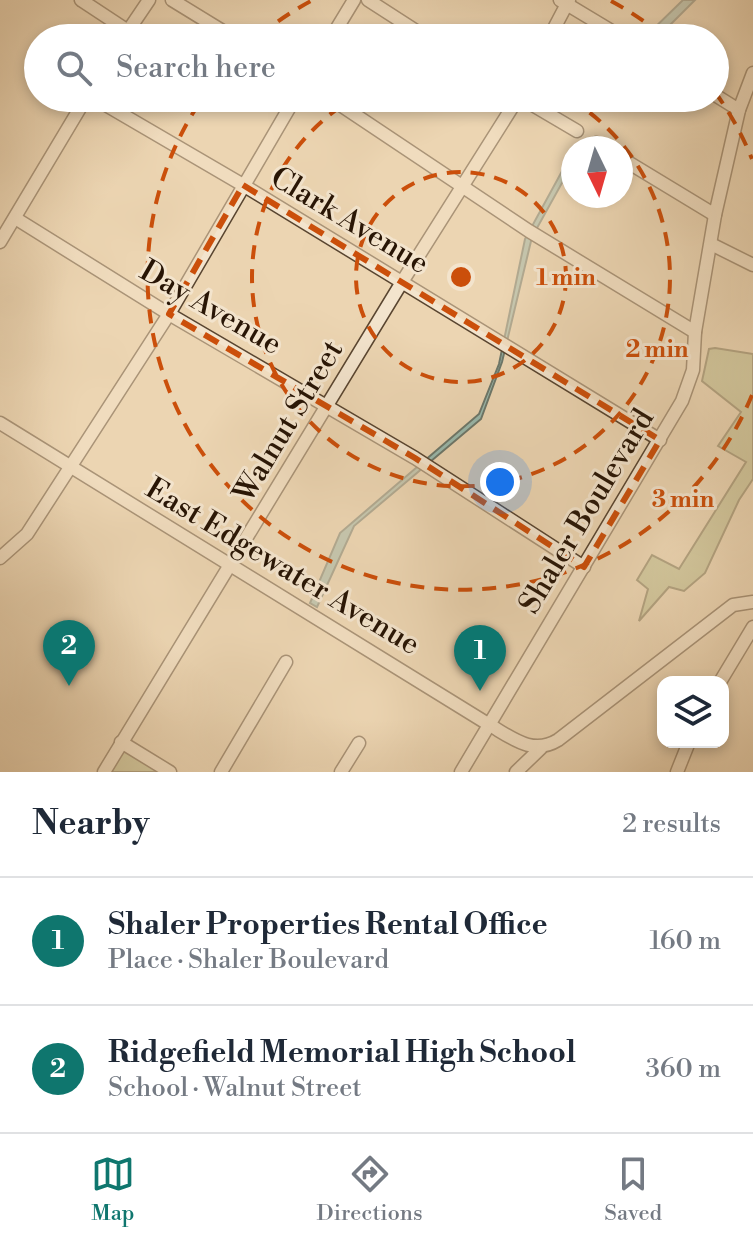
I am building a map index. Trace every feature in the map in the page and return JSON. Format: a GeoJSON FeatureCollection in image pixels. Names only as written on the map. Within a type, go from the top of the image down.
{"type":"FeatureCollection","features":[{"type":"Feature","properties":{"kind":"street"},"geometry":{"type":"LineString","coordinates":[[81,0],[111,24]]}},
{"type":"Feature","properties":{"kind":"street"},"geometry":{"type":"LineString","coordinates":[[133,24],[149,0]]}},
{"type":"Feature","properties":{"kind":"street"},"geometry":{"type":"LineString","coordinates":[[172,0],[211,24]]}},
{"type":"Feature","properties":{"kind":"street"},"geometry":{"type":"LineString","coordinates":[[339,24],[354,0]]}},
{"type":"Feature","properties":{"kind":"street"},"geometry":{"type":"LineString","coordinates":[[368,0],[405,24]]}},
{"type":"Feature","properties":{"kind":"street"},"geometry":{"type":"LineString","coordinates":[[555,24],[565,1],[601,24]]}},
{"type":"Feature","properties":{"kind":"street","name":"Shaler Boulevard"},"geometry":{"type":"LineString","coordinates":[[461,772],[682,401],[693,370],[695,332],[715,215],[739,110],[753,73]]}},
{"type":"Feature","properties":{"kind":"street"},"geometry":{"type":"LineString","coordinates":[[729,104],[739,110]]}},
{"type":"Feature","properties":{"kind":"street"},"geometry":{"type":"LineString","coordinates":[[0,242],[78,112]]}},
{"type":"Feature","properties":{"kind":"street","name":"Clark Avenue"},"geometry":{"type":"LineString","coordinates":[[118,112],[660,440]]}},
{"type":"Feature","properties":{"kind":"street"},"geometry":{"type":"LineString","coordinates":[[0,558],[27,534],[169,314],[287,112]]}},
{"type":"Feature","properties":{"kind":"street"},"geometry":{"type":"LineString","coordinates":[[352,112],[532,232],[695,332]]}},
{"type":"Feature","properties":{"kind":"street","name":"Walnut Street"},"geometry":{"type":"LineString","coordinates":[[104,772],[402,282],[511,112]]}},
{"type":"Feature","properties":{"kind":"street"},"geometry":{"type":"LineString","coordinates":[[544,112],[577,131]]}},
{"type":"Feature","properties":{"kind":"street"},"geometry":{"type":"LineString","coordinates":[[633,165],[715,215]]}},
{"type":"Feature","properties":{"kind":"street","name":"Day Avenue"},"geometry":{"type":"LineString","coordinates":[[15,218],[169,314],[415,458],[584,567]]}},
{"type":"Feature","properties":{"kind":"street"},"geometry":{"type":"LineString","coordinates":[[711,244],[753,265]]}},
{"type":"Feature","properties":{"kind":"street","name":"East Edgewater Avenue"},"geometry":{"type":"LineString","coordinates":[[0,423],[488,724],[523,745],[541,748]]}},
{"type":"Feature","properties":{"kind":"street"},"geometry":{"type":"LineString","coordinates":[[516,772],[541,748],[558,740],[733,605],[753,602]]}},
{"type":"Feature","properties":{"kind":"street"},"geometry":{"type":"LineString","coordinates":[[724,676],[753,627]]}},
{"type":"Feature","properties":{"kind":"street"},"geometry":{"type":"LineString","coordinates":[[221,772],[286,662]]}},
{"type":"Feature","properties":{"kind":"street"},"geometry":{"type":"LineString","coordinates":[[121,742],[170,772]]}},
{"type":"Feature","properties":{"kind":"street"},"geometry":{"type":"LineString","coordinates":[[341,772],[359,743]]}},
{"type":"Feature","properties":{"kind":"street"},"geometry":{"type":"LineString","coordinates":[[677,772],[687,748]]}},
{"type":"Feature","properties":{"kind":"highlighted area"},"geometry":{"type":"Polygon","coordinates":[[[243,185],[660,440],[584,567],[415,458],[169,314],[243,185]]]}},
{"type":"Feature","properties":{"kind":"green space"},"geometry":{"type":"Polygon","coordinates":[[[709,349],[753,354],[753,479],[739,500],[705,573],[684,591],[669,587],[639,621],[648,589],[637,580],[652,555],[679,569],[746,462],[718,446],[741,412],[702,381],[709,349]]]}},
{"type":"Feature","properties":{"kind":"green space"},"geometry":{"type":"Polygon","coordinates":[[[121,742],[172,772],[103,772],[121,742]]]}},
{"type":"Feature","properties":{"kind":"shaded area"},"geometry":{"type":"Polygon","coordinates":[[[683,0],[695,0],[671,24],[658,24],[683,0]]]}},
{"type":"Feature","properties":{"kind":"shaded area"},"geometry":{"type":"Polygon","coordinates":[[[561,173],[561,185],[532,237],[502,362],[481,419],[354,526],[317,607],[310,603],[340,533],[479,414],[499,364],[525,239],[561,173]]]}},
{"type":"Feature","properties":{"kind":"place","name":"Ridgefield Memorial High School"},"geometry":{"type":"Point","coordinates":[69,686]}},
{"type":"Feature","properties":{"kind":"place","name":"Shaler Properties Rental Office"},"geometry":{"type":"Point","coordinates":[480,691]}}]}
